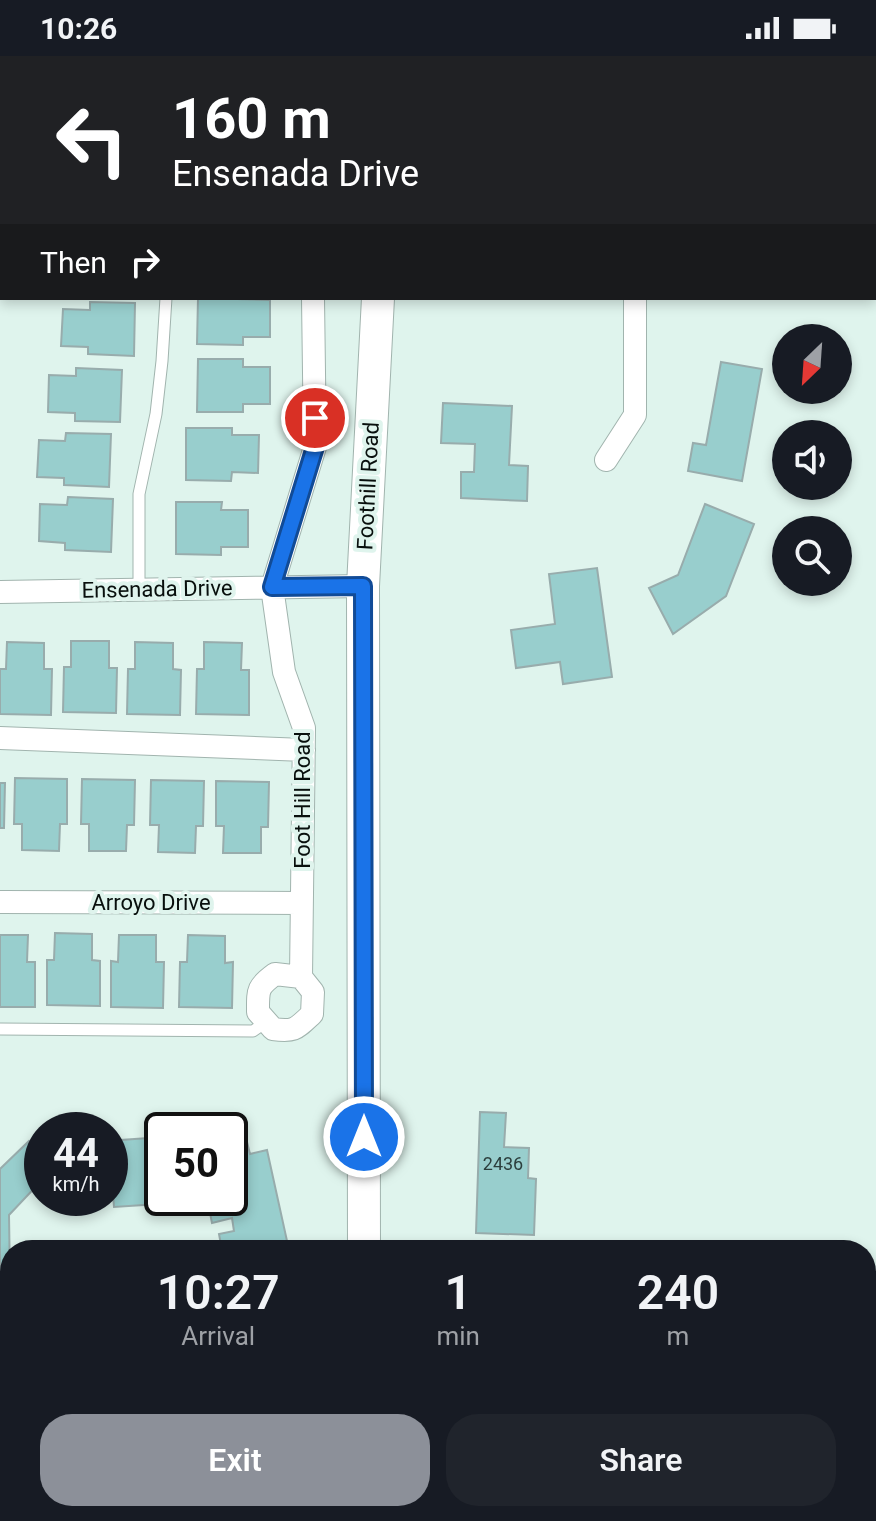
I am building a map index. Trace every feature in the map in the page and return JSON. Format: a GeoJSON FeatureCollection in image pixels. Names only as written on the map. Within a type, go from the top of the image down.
{"type":"FeatureCollection","features":[{"type":"Feature","properties":{"kind":"main road","name":"Foothill Road"},"geometry":{"type":"LineString","coordinates":[[364,1240],[363,586],[378,300]]}},
{"type":"Feature","properties":{"kind":"street","name":"Foot Hill Road"},"geometry":{"type":"LineString","coordinates":[[266,1022],[273,1029],[296,1030],[312,1014],[313,992],[301,977],[304,728],[284,672],[272,587],[315,447],[313,300]]}},
{"type":"Feature","properties":{"kind":"street"},"geometry":{"type":"LineString","coordinates":[[606,460],[635,415],[635,300]]}},
{"type":"Feature","properties":{"kind":"street","name":"Ensenada Drive"},"geometry":{"type":"LineString","coordinates":[[0,592],[363,586]]}},
{"type":"Feature","properties":{"kind":"street"},"geometry":{"type":"LineString","coordinates":[[0,738],[304,750]]}},
{"type":"Feature","properties":{"kind":"street","name":"Arroyo Drive"},"geometry":{"type":"LineString","coordinates":[[0,902],[301,903]]}},
{"type":"Feature","properties":{"kind":"street"},"geometry":{"type":"LineString","coordinates":[[266,1022],[258,1012],[258,989],[275,974],[301,977]]}},
{"type":"Feature","properties":{"kind":"lane"},"geometry":{"type":"LineString","coordinates":[[139,589],[139,494],[156,414],[166,300]]}},
{"type":"Feature","properties":{"kind":"lane"},"geometry":{"type":"LineString","coordinates":[[0,1029],[253,1031],[266,1022]]}},
{"type":"Feature","properties":{"kind":"building"},"geometry":{"type":"Polygon","coordinates":[[[198,300],[270,300],[270,337],[243,337],[243,345],[197,344],[198,300]]]}},
{"type":"Feature","properties":{"kind":"building"},"geometry":{"type":"Polygon","coordinates":[[[90,302],[135,303],[134,356],[88,354],[88,347],[61,346],[63,309],[90,310],[90,302]]]}},
{"type":"Feature","properties":{"kind":"building"},"geometry":{"type":"Polygon","coordinates":[[[198,359],[243,359],[243,367],[270,367],[270,404],[243,404],[243,412],[197,412],[198,359]]]}},
{"type":"Feature","properties":{"kind":"building"},"geometry":{"type":"Polygon","coordinates":[[[721,362],[762,369],[742,481],[688,471],[693,443],[706,445],[721,362]]]}},
{"type":"Feature","properties":{"kind":"building"},"geometry":{"type":"Polygon","coordinates":[[[76,368],[122,370],[120,422],[75,421],[75,413],[48,412],[49,375],[76,376],[76,368]]]}},
{"type":"Feature","properties":{"kind":"building"},"geometry":{"type":"Polygon","coordinates":[[[443,403],[512,406],[509,465],[528,466],[527,501],[461,498],[461,472],[474,472],[475,444],[441,443],[443,403]]]}},
{"type":"Feature","properties":{"kind":"building"},"geometry":{"type":"Polygon","coordinates":[[[186,428],[232,428],[232,435],[259,435],[258,473],[232,472],[231,481],[186,480],[186,428]]]}},
{"type":"Feature","properties":{"kind":"building"},"geometry":{"type":"Polygon","coordinates":[[[66,433],[111,434],[109,487],[64,485],[64,478],[37,477],[39,440],[65,441],[66,433]]]}},
{"type":"Feature","properties":{"kind":"building"},"geometry":{"type":"Polygon","coordinates":[[[68,497],[113,499],[111,552],[65,550],[65,543],[39,541],[40,504],[67,505],[68,497]]]}},
{"type":"Feature","properties":{"kind":"building"},"geometry":{"type":"Polygon","coordinates":[[[176,502],[222,502],[221,510],[248,510],[248,547],[221,547],[221,555],[176,554],[176,502]]]}},
{"type":"Feature","properties":{"kind":"building"},"geometry":{"type":"Polygon","coordinates":[[[705,504],[754,524],[726,596],[673,634],[649,588],[678,575],[705,504]]]}},
{"type":"Feature","properties":{"kind":"building"},"geometry":{"type":"Polygon","coordinates":[[[597,568],[612,677],[563,684],[560,662],[516,668],[511,630],[555,624],[549,574],[597,568]]]}},
{"type":"Feature","properties":{"kind":"building"},"geometry":{"type":"Polygon","coordinates":[[[71,641],[109,641],[109,668],[117,668],[116,713],[63,712],[64,667],[71,667],[71,641]]]}},
{"type":"Feature","properties":{"kind":"building"},"geometry":{"type":"Polygon","coordinates":[[[7,642],[44,643],[44,669],[52,669],[51,715],[0,714],[0,669],[6,669],[7,642]]]}},
{"type":"Feature","properties":{"kind":"building"},"geometry":{"type":"Polygon","coordinates":[[[135,642],[173,643],[173,669],[181,670],[180,715],[127,714],[128,669],[135,669],[135,642]]]}},
{"type":"Feature","properties":{"kind":"building"},"geometry":{"type":"Polygon","coordinates":[[[204,642],[242,643],[241,670],[249,670],[249,715],[196,714],[197,669],[204,669],[204,642]]]}},
{"type":"Feature","properties":{"kind":"building"},"geometry":{"type":"Polygon","coordinates":[[[15,778],[67,779],[67,824],[60,824],[59,851],[22,850],[22,824],[14,824],[15,778]]]}},
{"type":"Feature","properties":{"kind":"building"},"geometry":{"type":"Polygon","coordinates":[[[82,779],[135,780],[134,825],[127,825],[126,851],[89,851],[89,824],[81,824],[82,779]]]}},
{"type":"Feature","properties":{"kind":"building"},"geometry":{"type":"Polygon","coordinates":[[[151,780],[204,781],[203,826],[196,826],[195,853],[158,852],[159,825],[150,825],[151,780]]]}},
{"type":"Feature","properties":{"kind":"building"},"geometry":{"type":"Polygon","coordinates":[[[216,781],[269,782],[268,827],[261,827],[261,853],[223,853],[224,826],[216,826],[216,781]]]}},
{"type":"Feature","properties":{"kind":"building"},"geometry":{"type":"Polygon","coordinates":[[[0,783],[5,783],[4,828],[0,828],[0,783]]]}},
{"type":"Feature","properties":{"kind":"building"},"geometry":{"type":"Polygon","coordinates":[[[55,933],[92,934],[92,960],[100,961],[100,1006],[47,1005],[47,960],[54,960],[55,933]]]}},
{"type":"Feature","properties":{"kind":"building"},"geometry":{"type":"Polygon","coordinates":[[[0,935],[28,935],[27,962],[35,962],[35,1007],[0,1007],[0,935]]]}},
{"type":"Feature","properties":{"kind":"building"},"geometry":{"type":"Polygon","coordinates":[[[119,935],[156,935],[156,962],[164,962],[163,1008],[111,1007],[111,961],[118,962],[119,935]]]}},
{"type":"Feature","properties":{"kind":"building"},"geometry":{"type":"Polygon","coordinates":[[[188,935],[225,936],[225,963],[233,962],[232,1008],[179,1007],[180,962],[187,962],[188,935]]]}},
{"type":"Feature","properties":{"kind":"building"},"geometry":{"type":"Polygon","coordinates":[[[480,1112],[506,1113],[504,1147],[529,1148],[528,1178],[536,1179],[534,1235],[476,1233],[480,1112]]]}},
{"type":"Feature","properties":{"kind":"building"},"geometry":{"type":"Polygon","coordinates":[[[144,1138],[144,1205],[128,1206],[128,1139],[144,1138]]]}},
{"type":"Feature","properties":{"kind":"building"},"geometry":{"type":"Polygon","coordinates":[[[24,1146],[24,1199],[9,1215],[9,1240],[0,1240],[0,1169],[24,1146]]]}},
{"type":"Feature","properties":{"kind":"building"},"geometry":{"type":"Polygon","coordinates":[[[248,1146],[250,1154],[267,1150],[287,1240],[220,1240],[219,1234],[234,1231],[232,1218],[212,1223],[211,1216],[248,1216],[248,1146]]]}},
{"type":"Feature","properties":{"kind":"route"},"geometry":{"type":"LineString","coordinates":[[315,418],[315,447],[272,587],[363,586],[364,1137]]}}]}
